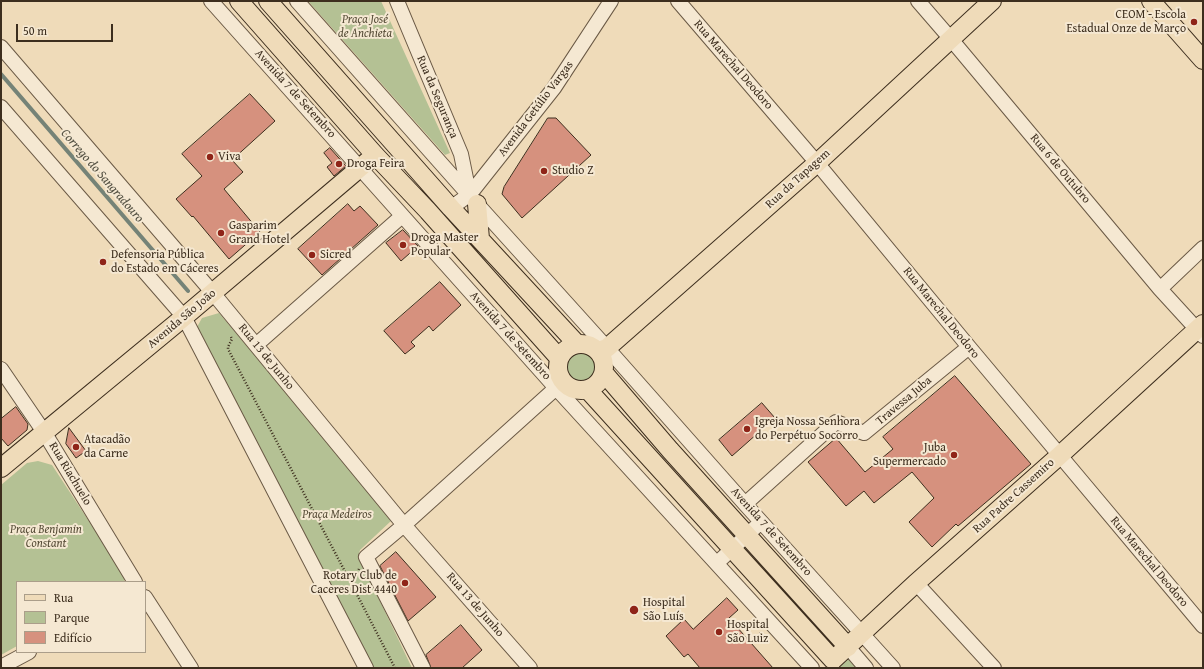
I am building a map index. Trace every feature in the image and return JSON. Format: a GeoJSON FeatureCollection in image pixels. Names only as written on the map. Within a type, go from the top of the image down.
{"type":"FeatureCollection","features":[{"type":"Feature","properties":{"kind":"main road","name":"Avenida 7 de Setembro"},"geometry":{"type":"LineString","coordinates":[[239,1],[375,155],[428,211],[559,358]]}},
{"type":"Feature","properties":{"kind":"main road"},"geometry":{"type":"LineString","coordinates":[[268,1],[451,208],[577,344]]}},
{"type":"Feature","properties":{"kind":"main road","name":"Rua da Tapagem"},"geometry":{"type":"LineString","coordinates":[[603,349],[817,163],[950,38],[992,1]]}},
{"type":"Feature","properties":{"kind":"main road"},"geometry":{"type":"LineString","coordinates":[[1151,1],[1203,60]]}},
{"type":"Feature","properties":{"kind":"main road","name":"Avenida São João"},"geometry":{"type":"LineString","coordinates":[[1,468],[213,293],[375,155]]}},
{"type":"Feature","properties":{"kind":"main road"},"geometry":{"type":"LineString","coordinates":[[474,199],[480,239]]}},
{"type":"Feature","properties":{"kind":"main road"},"geometry":{"type":"LineString","coordinates":[[428,211],[434,214],[441,213],[451,208]]}},
{"type":"Feature","properties":{"kind":"main road","name":"Rua Padre Cassemiro"},"geometry":{"type":"LineString","coordinates":[[829,664],[916,583],[1201,330]]}},
{"type":"Feature","properties":{"kind":"main road"},"geometry":{"type":"LineString","coordinates":[[577,344],[585,344],[603,349],[604,373],[595,386],[588,390],[581,391],[573,390],[567,386],[559,384],[557,370],[559,358],[563,351],[570,346],[577,344]]}},
{"type":"Feature","properties":{"kind":"main road","name":"Avenida 7 de Setembro"},"geometry":{"type":"LineString","coordinates":[[604,373],[670,450],[848,647]]}},
{"type":"Feature","properties":{"kind":"main road"},"geometry":{"type":"LineString","coordinates":[[588,390],[789,612],[829,664]]}},
{"type":"Feature","properties":{"kind":"street","name":"Avenida 7 de Setembro"},"geometry":{"type":"LineString","coordinates":[[211,1],[402,216],[559,384],[639,479],[717,563],[769,628],[812,668]]}},
{"type":"Feature","properties":{"kind":"street","name":"Avenida 7 de Setembro"},"geometry":{"type":"LineString","coordinates":[[297,1],[474,199],[603,349],[686,437],[893,668]]}},
{"type":"Feature","properties":{"kind":"street","name":"Rua da Segurança"},"geometry":{"type":"LineString","coordinates":[[397,1],[461,154],[474,199]]}},
{"type":"Feature","properties":{"kind":"street","name":"Avenida Getúlio Vargas"},"geometry":{"type":"LineString","coordinates":[[451,208],[474,199],[554,88],[611,1]]}},
{"type":"Feature","properties":{"kind":"street","name":"Rua Marechal Deodoro"},"geometry":{"type":"LineString","coordinates":[[678,1],[817,163],[1059,456],[1203,626]]}},
{"type":"Feature","properties":{"kind":"street","name":"Rua 6 de Outubro"},"geometry":{"type":"LineString","coordinates":[[918,1],[1160,289],[1201,330]]}},
{"type":"Feature","properties":{"kind":"street","name":"Rua 13 de Junho"},"geometry":{"type":"LineString","coordinates":[[1,47],[213,293],[404,525],[530,668]]}},
{"type":"Feature","properties":{"kind":"street"},"geometry":{"type":"LineString","coordinates":[[1,106],[184,317],[366,668]]}},
{"type":"Feature","properties":{"kind":"street"},"geometry":{"type":"LineString","coordinates":[[256,345],[402,216]]}},
{"type":"Feature","properties":{"kind":"street"},"geometry":{"type":"LineString","coordinates":[[1160,289],[1203,248]]}},
{"type":"Feature","properties":{"kind":"street","name":"Travessa Juba"},"geometry":{"type":"LineString","coordinates":[[745,504],[836,422],[864,433],[969,347]]}},
{"type":"Feature","properties":{"kind":"street","name":"Rua Riachuelo"},"geometry":{"type":"LineString","coordinates":[[1,369],[44,432],[134,581]]}},
{"type":"Feature","properties":{"kind":"street"},"geometry":{"type":"LineString","coordinates":[[423,668],[366,557],[404,525],[559,384]]}},
{"type":"Feature","properties":{"kind":"street"},"geometry":{"type":"LineString","coordinates":[[670,450],[686,437]]}},
{"type":"Feature","properties":{"kind":"street"},"geometry":{"type":"LineString","coordinates":[[639,479],[656,464]]}},
{"type":"Feature","properties":{"kind":"street"},"geometry":{"type":"LineString","coordinates":[[717,563],[761,522]]}},
{"type":"Feature","properties":{"kind":"street"},"geometry":{"type":"LineString","coordinates":[[916,583],[994,668]]}},
{"type":"Feature","properties":{"kind":"street"},"geometry":{"type":"LineString","coordinates":[[804,599],[818,585]]}},
{"type":"Feature","properties":{"kind":"street"},"geometry":{"type":"LineString","coordinates":[[146,599],[191,668]]}},
{"type":"Feature","properties":{"kind":"street"},"geometry":{"type":"LineString","coordinates":[[769,628],[789,612]]}},
{"type":"Feature","properties":{"kind":"street"},"geometry":{"type":"LineString","coordinates":[[848,647],[866,668]]}},
{"type":"Feature","properties":{"kind":"street"},"geometry":{"type":"LineString","coordinates":[[1,667],[27,653]]}},
{"type":"Feature","properties":{"kind":"path"},"geometry":{"type":"LineString","coordinates":[[229,332],[232,339],[228,349],[395,668]]}},
{"type":"Feature","properties":{"kind":"path"},"geometry":{"type":"LineString","coordinates":[[351,582],[366,557]]}},
{"type":"Feature","properties":{"kind":"path"},"geometry":{"type":"LineString","coordinates":[[751,642],[769,628]]}},
{"type":"Feature","properties":{"kind":"green space","name":"Praça José de Anchieta"},"geometry":{"type":"Polygon","coordinates":[[[308,1],[381,1],[450,153],[445,155],[308,1]]]}},
{"type":"Feature","properties":{"kind":"green space","name":"Praça Medeiros"},"geometry":{"type":"Polygon","coordinates":[[[219,313],[389,517],[391,521],[360,550],[359,554],[412,668],[372,668],[197,327],[202,318],[219,313]]]}},
{"type":"Feature","properties":{"kind":"green space"},"geometry":{"type":"Polygon","coordinates":[[[580,352],[590,357],[595,367],[590,377],[580,382],[570,377],[565,367],[570,357],[580,352]]]}},
{"type":"Feature","properties":{"kind":"green space","name":"Praça Benjamin Constant"},"geometry":{"type":"Polygon","coordinates":[[[38,461],[52,465],[125,576],[124,581],[16,581],[16,647],[1,655],[1,485],[27,463],[38,461]]]}},
{"type":"Feature","properties":{"kind":"green space"},"geometry":{"type":"Polygon","coordinates":[[[851,659],[859,668],[838,668],[851,659]]]}},
{"type":"Feature","properties":{"kind":"building","name":"Viva"},"geometry":{"type":"Polygon","coordinates":[[[250,94],[275,121],[232,160],[243,172],[224,189],[260,232],[229,259],[193,216],[192,217],[176,199],[202,176],[182,154],[250,94]]]}},
{"type":"Feature","properties":{"kind":"building","name":"Studio Z"},"geometry":{"type":"Polygon","coordinates":[[[548,118],[556,118],[591,155],[522,218],[502,194],[504,187],[548,118]]]}},
{"type":"Feature","properties":{"kind":"building","name":"Droga Feira"},"geometry":{"type":"Polygon","coordinates":[[[330,148],[346,166],[334,176],[327,167],[332,163],[324,153],[330,148]]]}},
{"type":"Feature","properties":{"kind":"building"},"geometry":{"type":"Polygon","coordinates":[[[348,204],[354,211],[360,206],[378,225],[322,275],[298,249],[348,204]]]}},
{"type":"Feature","properties":{"kind":"building","name":"Droga Master Popular"},"geometry":{"type":"Polygon","coordinates":[[[403,230],[418,246],[401,261],[386,243],[403,230]]]}},
{"type":"Feature","properties":{"kind":"building"},"geometry":{"type":"Polygon","coordinates":[[[440,282],[461,305],[433,331],[429,326],[411,342],[415,346],[405,354],[384,331],[440,282]]]}},
{"type":"Feature","properties":{"kind":"building","name":"Juba Supermercado"},"geometry":{"type":"Polygon","coordinates":[[[955,376],[1031,464],[958,526],[956,524],[932,547],[909,522],[934,498],[912,472],[874,503],[864,491],[846,506],[808,462],[836,438],[865,472],[893,449],[883,437],[955,376]]]}},
{"type":"Feature","properties":{"kind":"building","name":"Igreja Nossa Senhora do Perpétuo Socorro"},"geometry":{"type":"Polygon","coordinates":[[[762,403],[775,418],[732,456],[719,440],[762,403]]]}},
{"type":"Feature","properties":{"kind":"building"},"geometry":{"type":"Polygon","coordinates":[[[16,407],[28,424],[27,430],[8,446],[1,438],[1,419],[16,407]]]}},
{"type":"Feature","properties":{"kind":"building","name":"Atacadão da Carne"},"geometry":{"type":"Polygon","coordinates":[[[69,428],[86,451],[76,458],[66,444],[69,428]]]}},
{"type":"Feature","properties":{"kind":"building","name":"Rotary Club de Caceres Dist 4440"},"geometry":{"type":"Polygon","coordinates":[[[396,552],[436,597],[408,621],[380,566],[396,552]]]}},
{"type":"Feature","properties":{"kind":"building","name":"Hospital São Luiz"},"geometry":{"type":"Polygon","coordinates":[[[727,598],[738,610],[729,618],[773,668],[700,668],[688,654],[684,657],[666,636],[684,619],[693,629],[727,598]]]}},
{"type":"Feature","properties":{"kind":"building"},"geometry":{"type":"Polygon","coordinates":[[[461,625],[482,650],[462,668],[431,668],[426,655],[461,625]]]}},
{"type":"Feature","properties":{"kind":"waterway","name":"Corrego do Sangradouro"},"geometry":{"type":"LineString","coordinates":[[1,74],[188,291]]}},
{"type":"Feature","properties":{"kind":"place","name":"CEOM - Escola Estadual Onze de Março"},"geometry":{"type":"Point","coordinates":[1194,22]}},
{"type":"Feature","properties":{"kind":"place","name":"Viva"},"geometry":{"type":"Point","coordinates":[210,157]}},
{"type":"Feature","properties":{"kind":"place","name":"Droga Feira"},"geometry":{"type":"Point","coordinates":[339,164]}},
{"type":"Feature","properties":{"kind":"place","name":"Studio Z"},"geometry":{"type":"Point","coordinates":[544,171]}},
{"type":"Feature","properties":{"kind":"place","name":"Gasparim Grand Hotel"},"geometry":{"type":"Point","coordinates":[221,233]}},
{"type":"Feature","properties":{"kind":"place","name":"Droga Master Popular"},"geometry":{"type":"Point","coordinates":[403,245]}},
{"type":"Feature","properties":{"kind":"place","name":"Sicred"},"geometry":{"type":"Point","coordinates":[312,255]}},
{"type":"Feature","properties":{"kind":"place","name":"Defensoria Pública do Estado em Cáceres"},"geometry":{"type":"Point","coordinates":[103,262]}},
{"type":"Feature","properties":{"kind":"place","name":"Igreja Nossa Senhora do Perpétuo Socorro"},"geometry":{"type":"Point","coordinates":[747,429]}},
{"type":"Feature","properties":{"kind":"place","name":"Atacadão da Carne"},"geometry":{"type":"Point","coordinates":[76,447]}},
{"type":"Feature","properties":{"kind":"place","name":"Juba Supermercado"},"geometry":{"type":"Point","coordinates":[954,455]}},
{"type":"Feature","properties":{"kind":"place","name":"Rotary Club de Caceres Dist 4440"},"geometry":{"type":"Point","coordinates":[405,583]}},
{"type":"Feature","properties":{"kind":"place","name":"Hospital São Luís"},"geometry":{"type":"Point","coordinates":[634,610]}},
{"type":"Feature","properties":{"kind":"place","name":"Hospital São Luiz"},"geometry":{"type":"Point","coordinates":[719,632]}}]}
